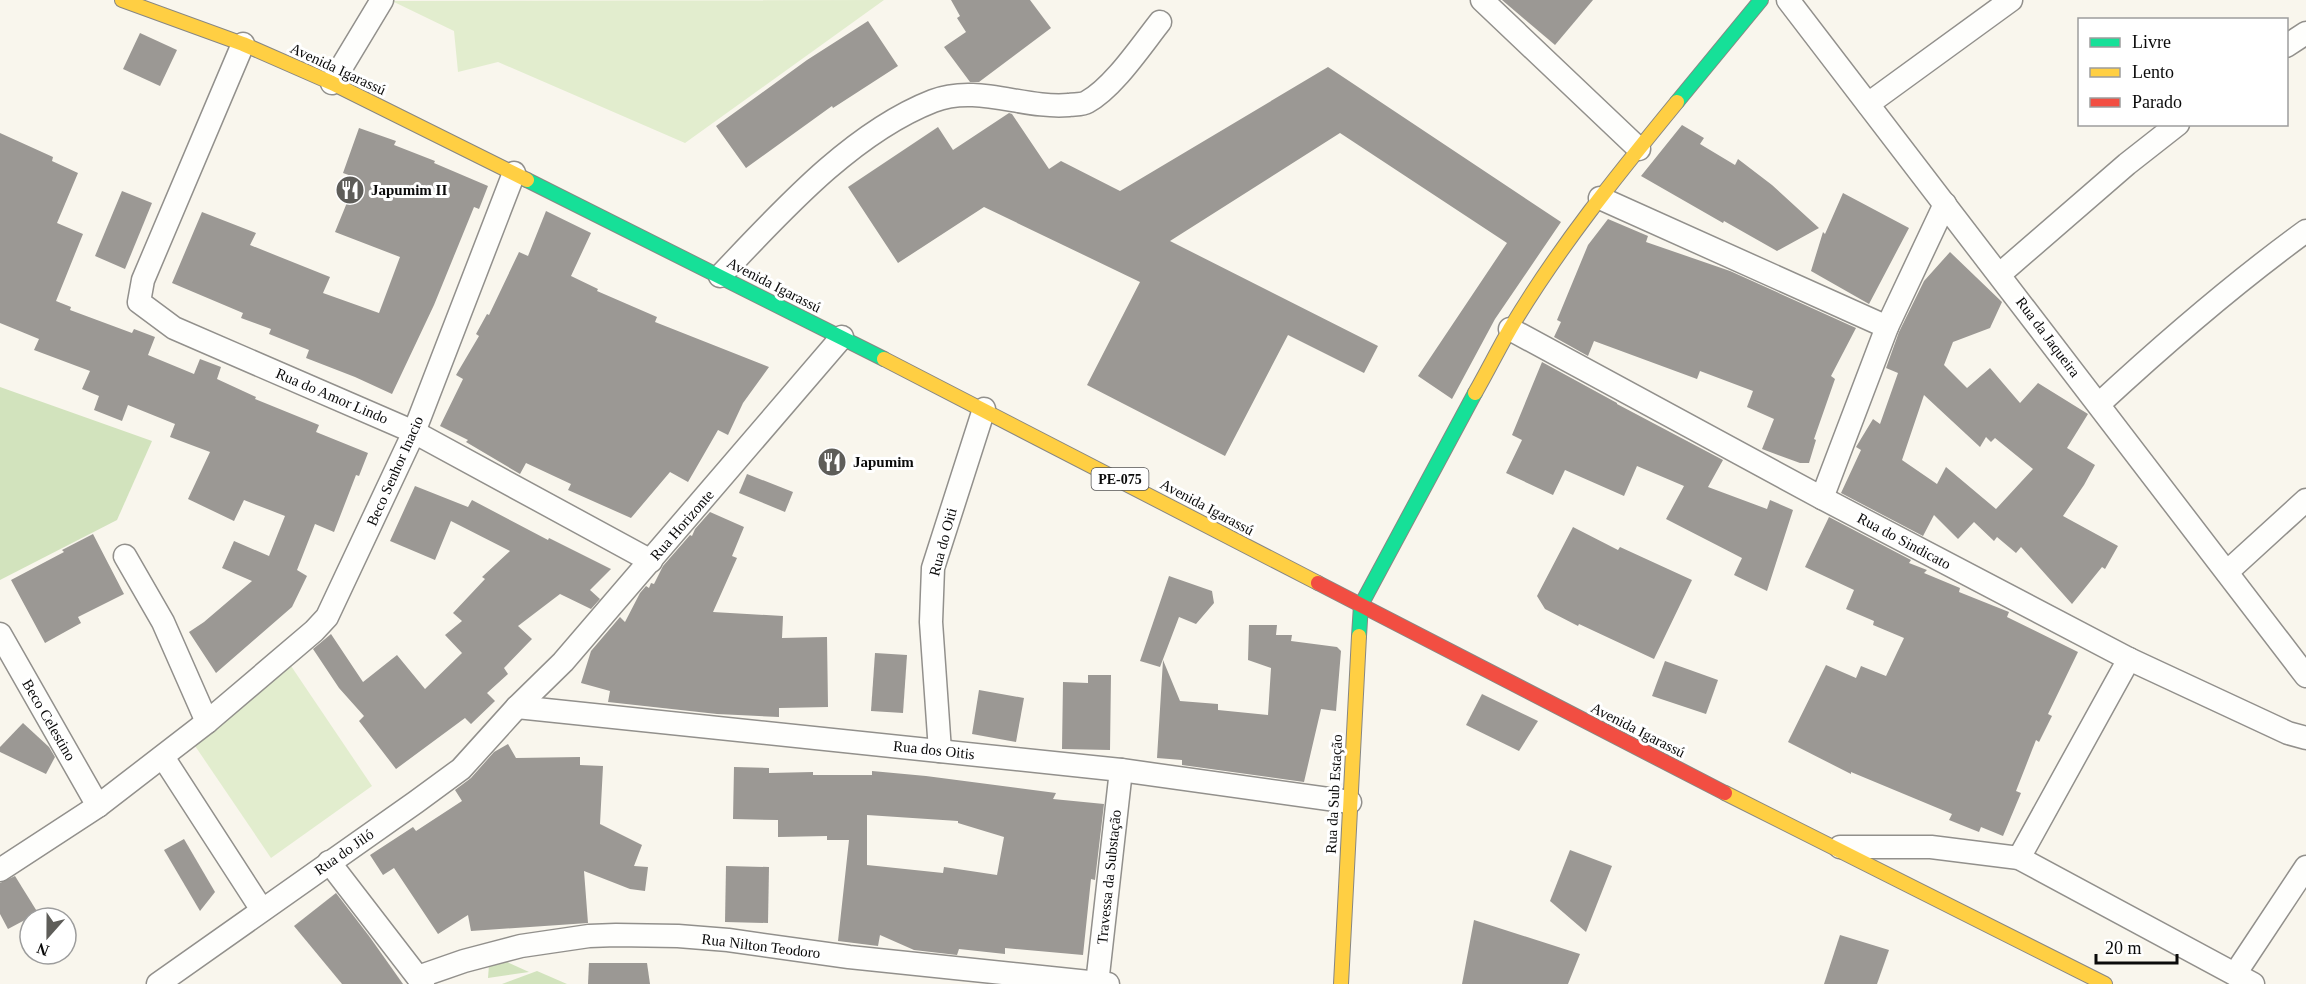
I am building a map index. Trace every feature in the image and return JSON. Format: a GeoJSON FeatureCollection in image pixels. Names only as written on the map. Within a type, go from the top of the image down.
{"type":"FeatureCollection","features":[{"type":"Feature","properties":{"kind":"main road"},"geometry":{"type":"LineString","coordinates":[[1361,605],[1510,329],[1535,288],[1600,198],[1761,0]]}},
{"type":"Feature","properties":{"kind":"main road","name":"Avenida Igarassú"},"geometry":{"type":"LineString","coordinates":[[132,2],[243,44],[333,83],[514,173],[984,409],[1616,738],[2105,984]]}},
{"type":"Feature","properties":{"kind":"main road","name":"Rua da Sub Estação"},"geometry":{"type":"LineString","coordinates":[[1341,984],[1361,605]]}},
{"type":"Feature","properties":{"kind":"street"},"geometry":{"type":"LineString","coordinates":[[333,83],[382,0]]}},
{"type":"Feature","properties":{"kind":"street"},"geometry":{"type":"LineString","coordinates":[[1482,0],[1639,149]]}},
{"type":"Feature","properties":{"kind":"street","name":"Rua da Jaqueira"},"geometry":{"type":"LineString","coordinates":[[1788,0],[2306,676]]}},
{"type":"Feature","properties":{"kind":"street"},"geometry":{"type":"LineString","coordinates":[[1868,104],[2011,0]]}},
{"type":"Feature","properties":{"kind":"street"},"geometry":{"type":"LineString","coordinates":[[720,276],[803,189],[865,140],[906,113],[936,99],[970,95],[1059,106],[1086,104],[1113,80],[1160,22]]}},
{"type":"Feature","properties":{"kind":"street"},"geometry":{"type":"LineString","coordinates":[[2288,45],[2306,33]]}},
{"type":"Feature","properties":{"kind":"street","name":"Rua do Amor Lindo"},"geometry":{"type":"LineString","coordinates":[[243,44],[143,280],[139,302],[174,328],[414,432],[651,561]]}},
{"type":"Feature","properties":{"kind":"street"},"geometry":{"type":"LineString","coordinates":[[2000,274],[2127,164],[2175,126]]}},
{"type":"Feature","properties":{"kind":"street","name":"Beco Senhor Inacio"},"geometry":{"type":"LineString","coordinates":[[0,870],[98,806],[163,757],[315,631],[327,617],[414,432],[514,173]]}},
{"type":"Feature","properties":{"kind":"street"},"geometry":{"type":"LineString","coordinates":[[1600,198],[1887,327]]}},
{"type":"Feature","properties":{"kind":"street"},"geometry":{"type":"LineString","coordinates":[[1822,498],[1887,327],[1945,204]]}},
{"type":"Feature","properties":{"kind":"street"},"geometry":{"type":"LineString","coordinates":[[2099,404],[2213,303],[2306,231]]}},
{"type":"Feature","properties":{"kind":"street","name":"Rua do Sindicato"},"geometry":{"type":"LineString","coordinates":[[1510,329],[1822,498],[2129,659],[2288,733],[2306,738]]}},
{"type":"Feature","properties":{"kind":"street","name":"Rua Horizonte"},"geometry":{"type":"LineString","coordinates":[[517,707],[563,662],[842,337]]}},
{"type":"Feature","properties":{"kind":"street","name":"Rua do Oiti"},"geometry":{"type":"LineString","coordinates":[[940,751],[930,622],[933,568],[984,409]]}},
{"type":"Feature","properties":{"kind":"street"},"geometry":{"type":"LineString","coordinates":[[2227,572],[2306,500]]}},
{"type":"Feature","properties":{"kind":"street"},"geometry":{"type":"LineString","coordinates":[[125,556],[163,622],[207,722]]}},
{"type":"Feature","properties":{"kind":"street","name":"Beco Celestino"},"geometry":{"type":"LineString","coordinates":[[0,634],[98,806]]}},
{"type":"Feature","properties":{"kind":"street"},"geometry":{"type":"LineString","coordinates":[[2019,858],[2129,659]]}},
{"type":"Feature","properties":{"kind":"street","name":"Rua dos Oitis"},"geometry":{"type":"LineString","coordinates":[[517,707],[1121,770],[1350,802]]}},
{"type":"Feature","properties":{"kind":"street","name":"Rua do Jiló"},"geometry":{"type":"LineString","coordinates":[[158,984],[461,769],[517,707]]}},
{"type":"Feature","properties":{"kind":"street"},"geometry":{"type":"LineString","coordinates":[[163,757],[262,910]]}},
{"type":"Feature","properties":{"kind":"street","name":"Travessa da Substação"},"geometry":{"type":"LineString","coordinates":[[1101,983],[1121,770]]}},
{"type":"Feature","properties":{"kind":"street"},"geometry":{"type":"LineString","coordinates":[[1835,847],[1931,847],[2019,858],[2244,979],[2306,867]]}},
{"type":"Feature","properties":{"kind":"street"},"geometry":{"type":"LineString","coordinates":[[329,862],[421,980]]}},
{"type":"Feature","properties":{"kind":"street","name":"Rua Nilton Teodoro"},"geometry":{"type":"LineString","coordinates":[[421,980],[464,961],[521,946],[589,936],[616,935],[728,940],[849,957],[1101,983]]}},
{"type":"Feature","properties":{"kind":"green space"},"geometry":{"type":"Polygon","coordinates":[[[884,0],[685,143],[498,62],[458,72],[454,31],[392,1],[884,0]]]}},
{"type":"Feature","properties":{"kind":"green space"},"geometry":{"type":"Polygon","coordinates":[[[0,387],[152,441],[117,520],[0,580],[0,387]]]}},
{"type":"Feature","properties":{"kind":"green space"},"geometry":{"type":"Polygon","coordinates":[[[289,663],[372,786],[271,858],[189,737],[289,663]]]}},
{"type":"Feature","properties":{"kind":"green space"},"geometry":{"type":"Polygon","coordinates":[[[505,961],[529,972],[488,978],[489,965],[505,961]]]}},
{"type":"Feature","properties":{"kind":"green space"},"geometry":{"type":"Polygon","coordinates":[[[537,971],[567,984],[502,984],[537,971]]]}},
{"type":"Feature","properties":{"kind":"building"},"geometry":{"type":"Polygon","coordinates":[[[951,0],[1030,0],[1051,28],[979,82],[970,82],[944,47],[966,32],[957,18],[960,16],[951,0]]]}},
{"type":"Feature","properties":{"kind":"building"},"geometry":{"type":"Polygon","coordinates":[[[1502,0],[1593,0],[1555,45],[1502,0]]]}},
{"type":"Feature","properties":{"kind":"building"},"geometry":{"type":"Polygon","coordinates":[[[868,21],[898,66],[833,108],[832,106],[746,168],[716,126],[807,60],[868,21]]]}},
{"type":"Feature","properties":{"kind":"building"},"geometry":{"type":"Polygon","coordinates":[[[140,33],[177,50],[160,86],[123,69],[140,33]]]}},
{"type":"Feature","properties":{"kind":"building"},"geometry":{"type":"Polygon","coordinates":[[[1328,67],[1561,222],[1495,319],[1452,399],[1418,376],[1507,243],[1340,133],[1170,241],[1378,346],[1364,373],[1288,335],[1225,456],[1087,385],[1140,282],[984,207],[898,263],[848,187],[938,127],[953,150],[1009,113],[1012,114],[1049,169],[1061,161],[1120,191],[1328,67]]]}},
{"type":"Feature","properties":{"kind":"building"},"geometry":{"type":"Polygon","coordinates":[[[1682,125],[1704,138],[1700,144],[1735,165],[1738,159],[1772,185],[1819,228],[1777,251],[1641,176],[1682,125]]]}},
{"type":"Feature","properties":{"kind":"building"},"geometry":{"type":"Polygon","coordinates":[[[359,128],[396,141],[394,145],[488,186],[479,209],[474,207],[434,305],[392,394],[306,358],[309,350],[269,334],[271,329],[241,318],[243,313],[172,283],[202,212],[256,233],[250,245],[330,277],[323,293],[379,313],[400,257],[335,232],[357,178],[343,173],[359,128]]]}},
{"type":"Feature","properties":{"kind":"building"},"geometry":{"type":"Polygon","coordinates":[[[0,133],[53,157],[52,161],[78,173],[57,223],[83,234],[56,301],[71,307],[70,310],[132,333],[134,329],[155,337],[148,355],[194,374],[200,359],[221,367],[217,379],[256,397],[255,399],[319,425],[316,432],[368,453],[359,476],[356,475],[334,532],[315,524],[297,570],[307,576],[292,607],[216,673],[189,632],[252,581],[222,568],[234,541],[269,556],[285,516],[244,500],[234,521],[188,499],[210,452],[170,437],[175,424],[128,405],[122,421],[94,410],[99,396],[82,389],[90,371],[34,350],[39,339],[0,323],[0,133]]]}},
{"type":"Feature","properties":{"kind":"building"},"geometry":{"type":"Polygon","coordinates":[[[122,191],[152,203],[125,269],[95,256],[122,191]]]}},
{"type":"Feature","properties":{"kind":"building"},"geometry":{"type":"Polygon","coordinates":[[[1843,193],[1909,228],[1869,304],[1811,271],[1823,232],[1825,234],[1843,193]]]}},
{"type":"Feature","properties":{"kind":"building"},"geometry":{"type":"Polygon","coordinates":[[[546,211],[591,233],[571,276],[598,289],[597,291],[657,317],[655,322],[769,367],[743,403],[728,435],[718,430],[688,482],[670,472],[631,518],[568,490],[571,484],[526,463],[520,474],[466,442],[468,440],[440,426],[463,379],[456,375],[479,336],[476,334],[487,314],[489,315],[519,252],[528,256],[546,211]]]}},
{"type":"Feature","properties":{"kind":"building"},"geometry":{"type":"Polygon","coordinates":[[[1608,219],[1648,236],[1646,242],[1730,271],[1856,328],[1831,376],[1835,379],[1814,439],[1816,440],[1809,463],[1800,463],[1762,449],[1774,419],[1747,407],[1753,391],[1700,371],[1697,379],[1594,341],[1588,356],[1554,337],[1561,322],[1557,320],[1588,245],[1608,219]]]}},
{"type":"Feature","properties":{"kind":"building"},"geometry":{"type":"Polygon","coordinates":[[[1950,252],[2002,302],[1990,328],[1953,342],[1944,365],[1967,388],[1990,368],[2020,403],[2038,383],[2088,414],[2067,448],[2095,465],[2063,516],[2118,546],[2105,569],[2102,567],[2072,604],[2021,547],[2016,553],[1997,537],[1994,541],[1974,522],[1958,539],[1934,515],[1923,536],[1841,493],[1861,450],[1856,447],[1873,419],[1880,424],[1898,373],[1886,368],[1899,332],[1924,281],[1950,252]],[[1924,395],[1902,460],[1937,484],[1946,467],[1996,509],[2033,469],[1995,438],[1991,442],[1986,437],[1980,447],[1924,395]]]}},
{"type":"Feature","properties":{"kind":"building"},"geometry":{"type":"Polygon","coordinates":[[[1542,362],[1723,460],[1708,487],[1767,509],[1770,500],[1793,510],[1767,591],[1734,575],[1742,558],[1666,519],[1684,486],[1637,466],[1624,496],[1565,470],[1553,495],[1506,473],[1522,440],[1512,435],[1542,362]]]}},
{"type":"Feature","properties":{"kind":"building"},"geometry":{"type":"Polygon","coordinates":[[[747,474],[793,492],[785,512],[739,493],[747,474]]]}},
{"type":"Feature","properties":{"kind":"building"},"geometry":{"type":"Polygon","coordinates":[[[415,486],[468,507],[472,500],[548,540],[549,538],[611,569],[590,590],[600,599],[591,609],[560,594],[518,626],[532,639],[504,668],[508,674],[487,693],[495,701],[471,724],[465,718],[396,769],[359,721],[364,716],[339,688],[313,649],[331,634],[363,682],[397,655],[425,689],[462,653],[445,635],[462,621],[453,613],[485,579],[482,577],[510,551],[451,521],[435,560],[390,541],[415,486]]]}},
{"type":"Feature","properties":{"kind":"building"},"geometry":{"type":"Polygon","coordinates":[[[710,512],[744,527],[732,556],[737,558],[713,612],[783,616],[782,638],[827,637],[828,707],[779,708],[779,717],[717,714],[608,702],[610,691],[581,683],[591,651],[620,617],[625,622],[640,593],[646,586],[649,588],[651,583],[654,584],[663,566],[690,535],[692,536],[710,512]]]}},
{"type":"Feature","properties":{"kind":"building"},"geometry":{"type":"Polygon","coordinates":[[[1829,517],[1911,560],[1909,563],[1927,570],[1924,573],[1960,588],[1959,592],[2009,612],[2007,617],[2078,652],[2048,714],[2052,716],[2039,742],[2036,740],[2016,791],[2021,793],[2003,836],[1981,827],[1979,832],[1949,820],[1952,814],[1851,772],[1851,774],[1788,742],[1826,665],[1856,678],[1861,666],[1886,676],[1904,638],[1873,625],[1874,621],[1846,609],[1854,590],[1805,567],[1829,517]]]}},
{"type":"Feature","properties":{"kind":"building"},"geometry":{"type":"Polygon","coordinates":[[[1573,527],[1618,550],[1620,547],[1692,580],[1654,659],[1545,609],[1537,596],[1573,527]]]}},
{"type":"Feature","properties":{"kind":"building"},"geometry":{"type":"Polygon","coordinates":[[[93,534],[124,594],[78,617],[81,623],[45,643],[11,580],[93,534]]]}},
{"type":"Feature","properties":{"kind":"building"},"geometry":{"type":"Polygon","coordinates":[[[1169,576],[1212,591],[1214,603],[1196,624],[1179,617],[1160,667],[1140,661],[1169,576]]]}},
{"type":"Feature","properties":{"kind":"building"},"geometry":{"type":"Polygon","coordinates":[[[1249,625],[1277,625],[1276,635],[1292,635],[1291,641],[1337,647],[1341,651],[1336,711],[1321,709],[1304,782],[1182,765],[1182,760],[1157,758],[1163,660],[1180,701],[1218,704],[1218,710],[1268,715],[1271,668],[1248,660],[1249,625]]]}},
{"type":"Feature","properties":{"kind":"building"},"geometry":{"type":"Polygon","coordinates":[[[875,653],[907,655],[903,713],[871,711],[875,653]]]}},
{"type":"Feature","properties":{"kind":"building"},"geometry":{"type":"Polygon","coordinates":[[[1665,661],[1718,680],[1706,714],[1652,696],[1665,661]]]}},
{"type":"Feature","properties":{"kind":"building"},"geometry":{"type":"Polygon","coordinates":[[[1088,675],[1111,675],[1110,750],[1062,749],[1063,682],[1088,683],[1088,675]]]}},
{"type":"Feature","properties":{"kind":"building"},"geometry":{"type":"Polygon","coordinates":[[[979,690],[1024,698],[1016,742],[972,734],[979,690]]]}},
{"type":"Feature","properties":{"kind":"building"},"geometry":{"type":"Polygon","coordinates":[[[1482,694],[1538,721],[1519,751],[1466,725],[1482,694]]]}},
{"type":"Feature","properties":{"kind":"building"},"geometry":{"type":"Polygon","coordinates":[[[23,723],[49,747],[55,757],[46,774],[0,752],[0,747],[23,723]]]}},
{"type":"Feature","properties":{"kind":"building"},"geometry":{"type":"Polygon","coordinates":[[[508,744],[516,758],[580,757],[580,765],[603,766],[600,824],[642,845],[634,866],[648,867],[645,891],[630,889],[584,871],[588,923],[471,931],[468,915],[438,934],[394,868],[383,875],[370,855],[413,827],[416,831],[462,801],[455,790],[471,778],[494,752],[508,744]]]}},
{"type":"Feature","properties":{"kind":"building"},"geometry":{"type":"Polygon","coordinates":[[[734,767],[769,768],[769,773],[813,772],[813,775],[872,775],[872,771],[926,776],[1056,793],[1053,799],[1104,804],[1095,880],[1091,879],[1083,955],[1005,948],[1005,954],[959,949],[957,955],[914,950],[880,935],[878,946],[838,941],[849,840],[827,840],[827,836],[778,837],[778,820],[733,819],[734,767]],[[867,815],[867,865],[943,873],[944,867],[997,875],[1004,837],[958,823],[958,821],[867,815]]]}},
{"type":"Feature","properties":{"kind":"building"},"geometry":{"type":"Polygon","coordinates":[[[184,839],[215,892],[200,911],[164,850],[184,839]]]}},
{"type":"Feature","properties":{"kind":"building"},"geometry":{"type":"Polygon","coordinates":[[[1570,850],[1612,866],[1586,932],[1550,901],[1570,850]]]}},
{"type":"Feature","properties":{"kind":"building"},"geometry":{"type":"Polygon","coordinates":[[[726,866],[769,867],[768,923],[725,922],[726,866]]]}},
{"type":"Feature","properties":{"kind":"building"},"geometry":{"type":"Polygon","coordinates":[[[15,876],[34,906],[18,906],[18,924],[8,929],[0,914],[0,883],[15,876]]]}},
{"type":"Feature","properties":{"kind":"building"},"geometry":{"type":"Polygon","coordinates":[[[336,893],[403,984],[342,984],[294,926],[336,893]]]}},
{"type":"Feature","properties":{"kind":"building"},"geometry":{"type":"Polygon","coordinates":[[[1474,920],[1580,954],[1568,984],[1462,984],[1474,920]]]}},
{"type":"Feature","properties":{"kind":"building"},"geometry":{"type":"Polygon","coordinates":[[[1840,935],[1889,950],[1877,984],[1824,984],[1840,935]]]}},
{"type":"Feature","properties":{"kind":"building"},"geometry":{"type":"Polygon","coordinates":[[[589,963],[647,963],[650,984],[588,984],[589,963]]]}},
{"type":"Feature","properties":{"kind":"traffic: fast"},"geometry":{"type":"LineString","coordinates":[[1677,102],[1761,0]]}},
{"type":"Feature","properties":{"kind":"traffic: fast"},"geometry":{"type":"LineString","coordinates":[[527,180],[884,359]]}},
{"type":"Feature","properties":{"kind":"traffic: fast"},"geometry":{"type":"LineString","coordinates":[[1359,636],[1361,605],[1475,393]]}},
{"type":"Feature","properties":{"kind":"traffic: slow"},"geometry":{"type":"LineString","coordinates":[[122,0],[243,44],[332,83],[527,180]]}},
{"type":"Feature","properties":{"kind":"traffic: slow"},"geometry":{"type":"LineString","coordinates":[[1475,393],[1510,329],[1548,269],[1611,184],[1677,102]]}},
{"type":"Feature","properties":{"kind":"traffic: slow"},"geometry":{"type":"LineString","coordinates":[[884,359],[1318,583]]}},
{"type":"Feature","properties":{"kind":"traffic: slow"},"geometry":{"type":"LineString","coordinates":[[1341,984],[1359,636]]}},
{"type":"Feature","properties":{"kind":"traffic: slow"},"geometry":{"type":"LineString","coordinates":[[1725,793],[2105,984]]}},
{"type":"Feature","properties":{"kind":"traffic: jam"},"geometry":{"type":"LineString","coordinates":[[1318,583],[1725,793]]}},
{"type":"Feature","properties":{"kind":"place","name":"Japumim II"},"geometry":{"type":"Point","coordinates":[350,190]}},
{"type":"Feature","properties":{"kind":"place","name":"Japumim"},"geometry":{"type":"Point","coordinates":[832,462]}}]}
